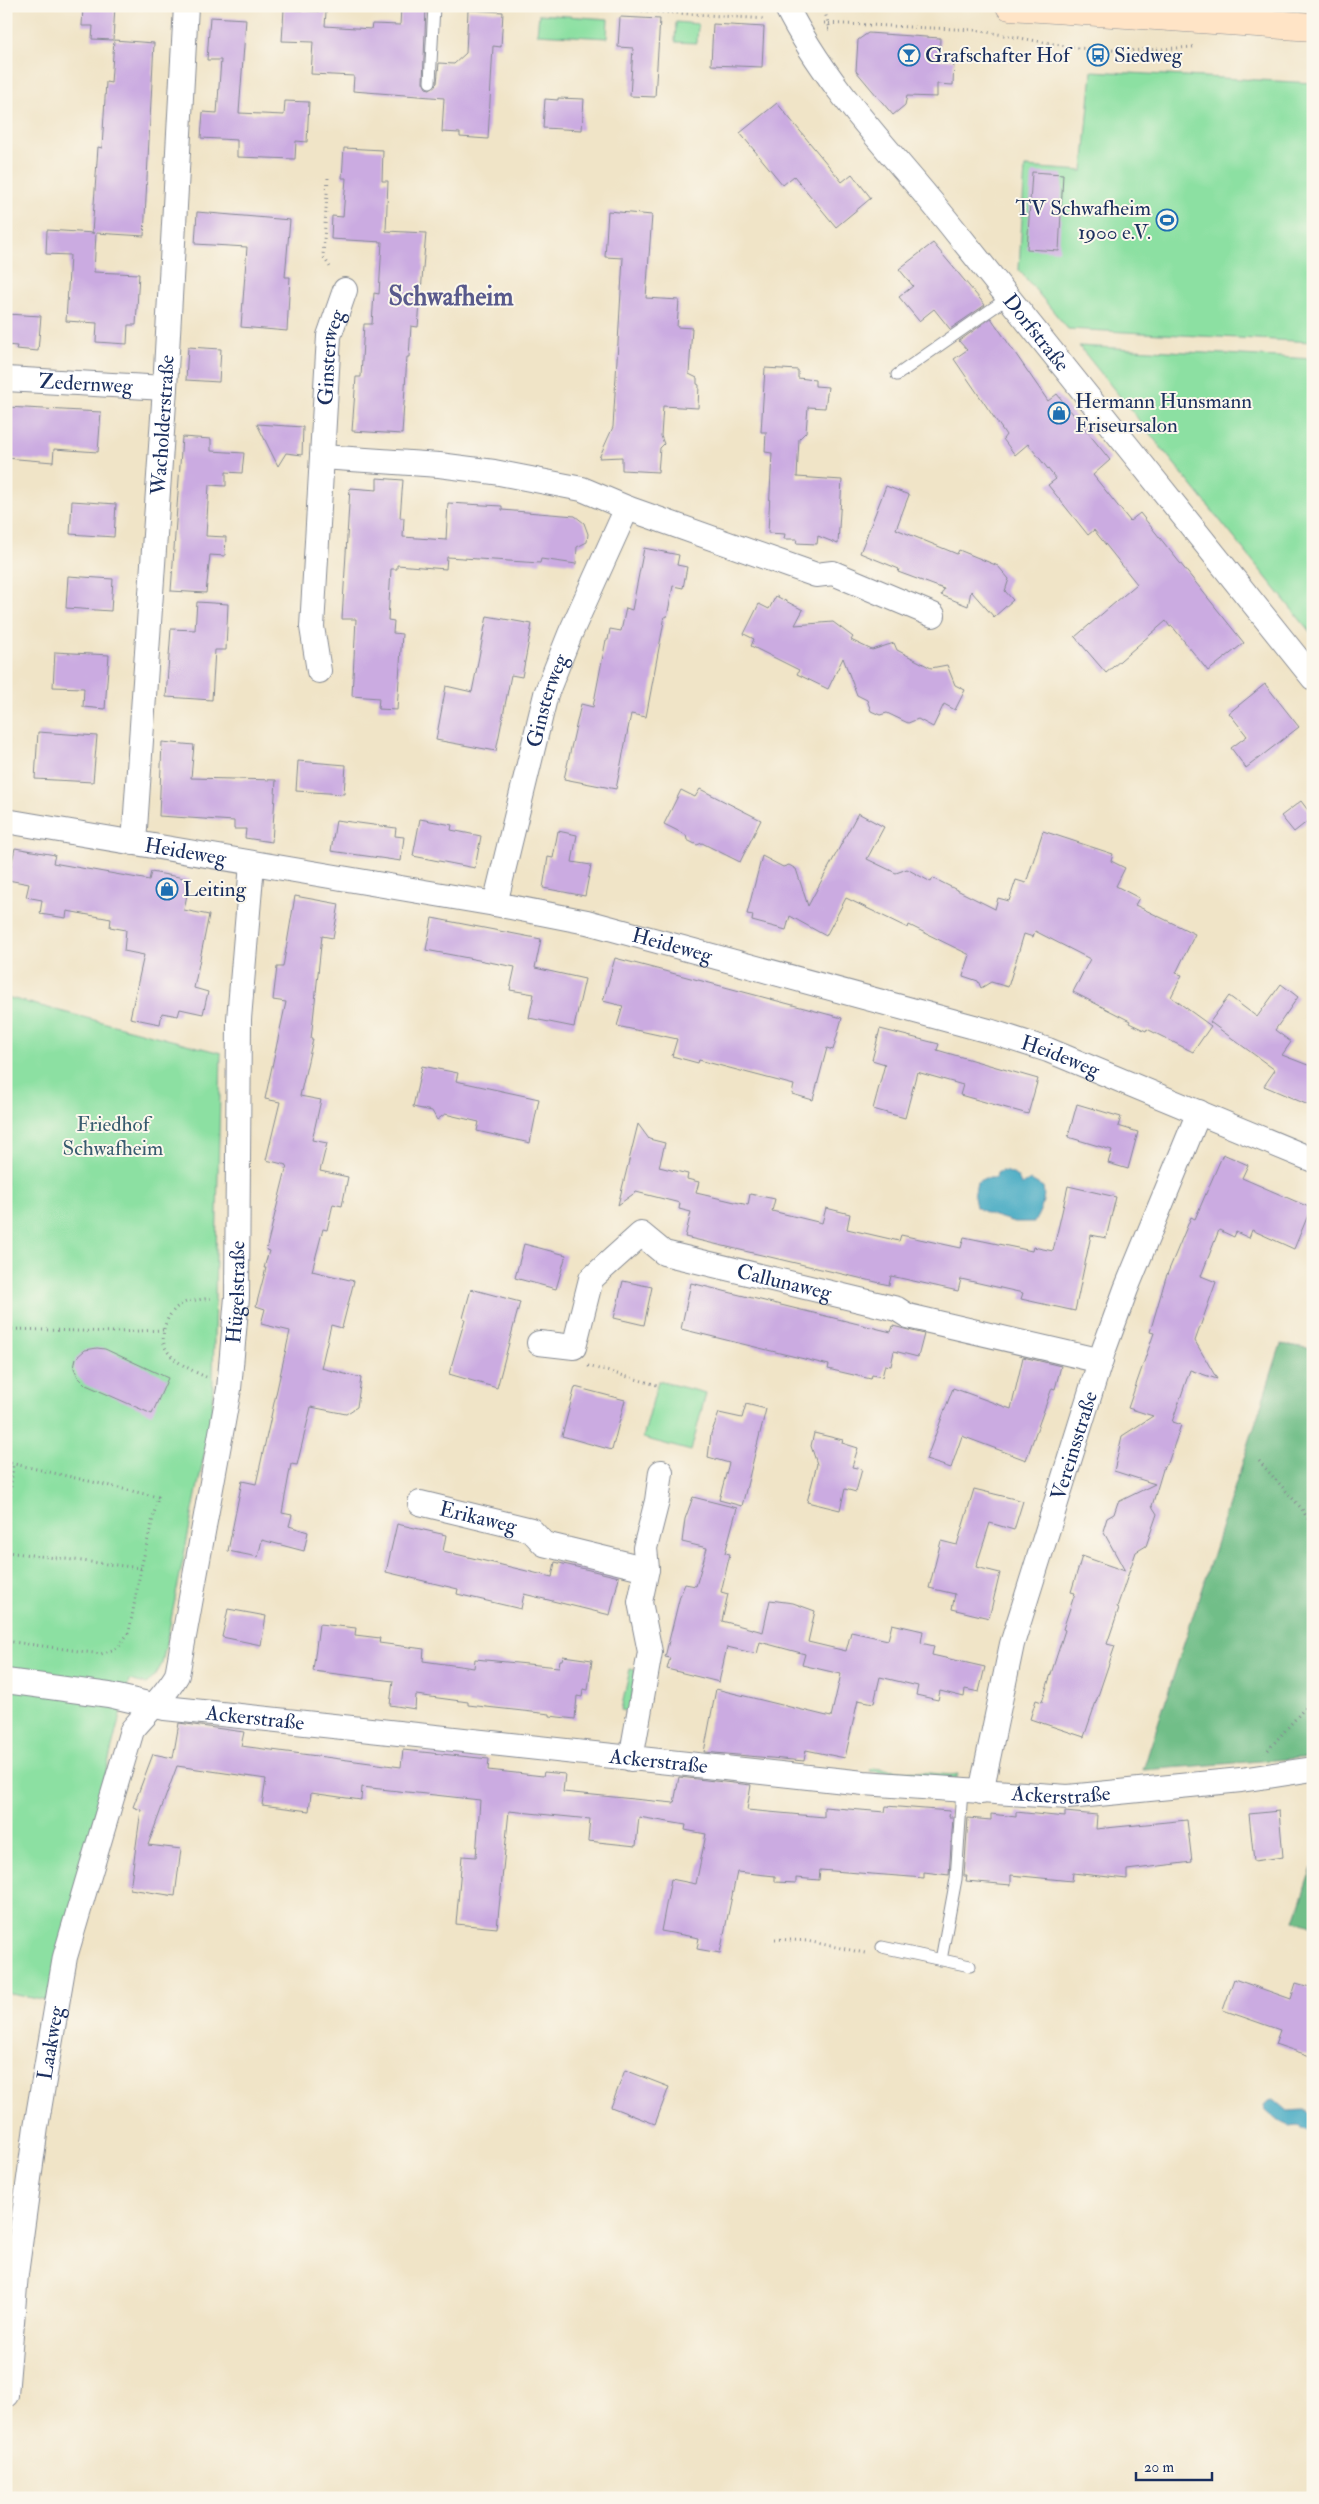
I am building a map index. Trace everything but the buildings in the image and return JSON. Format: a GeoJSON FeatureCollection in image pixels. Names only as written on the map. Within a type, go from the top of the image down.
{"type":"FeatureCollection","features":[{"type":"Feature","properties":{"kind":"main road"},"geometry":{"type":"LineString","coordinates":[[1010,6],[1313,27]]}},
{"type":"Feature","properties":{"kind":"street","name":"Wacholderstraße"},"geometry":{"type":"LineString","coordinates":[[134,843],[164,388],[186,6]]}},
{"type":"Feature","properties":{"kind":"street","name":"Dorfstraße"},"geometry":{"type":"LineString","coordinates":[[789,14],[848,104],[923,190],[1310,669]]}},
{"type":"Feature","properties":{"kind":"street","name":"Ginsterweg"},"geometry":{"type":"LineString","coordinates":[[319,671],[312,627],[329,336],[345,290]]}},
{"type":"Feature","properties":{"kind":"street","name":"Zedernweg"},"geometry":{"type":"LineString","coordinates":[[6,379],[164,388]]}},
{"type":"Feature","properties":{"kind":"street"},"geometry":{"type":"LineString","coordinates":[[322,457],[440,465],[494,472],[582,489],[627,508],[816,575],[833,573],[933,615]]}},
{"type":"Feature","properties":{"kind":"street","name":"Ginsterweg"},"geometry":{"type":"LineString","coordinates":[[495,904],[546,694],[570,634],[627,508]]}},
{"type":"Feature","properties":{"kind":"street","name":"Heideweg"},"geometry":{"type":"LineString","coordinates":[[6,821],[495,904],[588,922],[988,1031],[1048,1050],[1313,1160]]}},
{"type":"Feature","properties":{"kind":"street","name":"Hügelstraße"},"geometry":{"type":"LineString","coordinates":[[152,1706],[167,1694],[177,1675],[229,1389],[236,1297],[239,1019],[252,864]]}},
{"type":"Feature","properties":{"kind":"street","name":"Vereinsstraße"},"geometry":{"type":"LineString","coordinates":[[971,1791],[1012,1644],[1101,1361],[1126,1289],[1199,1112]]}},
{"type":"Feature","properties":{"kind":"street","name":"Callunaweg"},"geometry":{"type":"LineString","coordinates":[[574,1346],[591,1280],[641,1234],[664,1253],[897,1308],[908,1316],[1101,1361]]}},
{"type":"Feature","properties":{"kind":"street"},"geometry":{"type":"LineString","coordinates":[[538,1343],[574,1346]]}},
{"type":"Feature","properties":{"kind":"street"},"geometry":{"type":"LineString","coordinates":[[631,1759],[650,1652],[640,1602],[647,1569],[645,1548],[658,1501],[661,1472]]}},
{"type":"Feature","properties":{"kind":"street","name":"Erikaweg"},"geometry":{"type":"LineString","coordinates":[[420,1504],[530,1530],[544,1544],[647,1569]]}},
{"type":"Feature","properties":{"kind":"street","name":"Ackerstraße"},"geometry":{"type":"LineString","coordinates":[[6,1681],[109,1695],[152,1706],[631,1759],[864,1783],[971,1791],[1068,1797],[1241,1780],[1313,1769]]}},
{"type":"Feature","properties":{"kind":"street","name":"Laakweg"},"geometry":{"type":"LineString","coordinates":[[6,2395],[16,2274],[36,2127],[65,1957],[132,1730],[152,1706]]}},
{"type":"Feature","properties":{"kind":"lane"},"geometry":{"type":"LineString","coordinates":[[430,82],[434,6]]}},
{"type":"Feature","properties":{"kind":"lane"},"geometry":{"type":"LineString","coordinates":[[897,375],[1009,297]]}},
{"type":"Feature","properties":{"kind":"lane"},"geometry":{"type":"LineString","coordinates":[[941,1960],[971,1791]]}},
{"type":"Feature","properties":{"kind":"lane"},"geometry":{"type":"LineString","coordinates":[[882,1947],[970,1966]]}},
{"type":"Feature","properties":{"kind":"path"},"geometry":{"type":"LineString","coordinates":[[572,6],[789,14],[975,30],[1077,48],[1126,51],[1195,47]]}},
{"type":"Feature","properties":{"kind":"path"},"geometry":{"type":"LineString","coordinates":[[328,178],[323,256],[345,290]]}},
{"type":"Feature","properties":{"kind":"path"},"geometry":{"type":"LineString","coordinates":[[193,1371],[166,1348],[162,1330],[172,1311],[184,1303],[236,1297]]}},
{"type":"Feature","properties":{"kind":"path"},"geometry":{"type":"LineString","coordinates":[[12,1329],[114,1332],[162,1330]]}},
{"type":"Feature","properties":{"kind":"path"},"geometry":{"type":"LineString","coordinates":[[574,1346],[571,1361],[657,1385]]}},
{"type":"Feature","properties":{"kind":"path"},"geometry":{"type":"LineString","coordinates":[[1259,1461],[1302,1509],[1313,1528]]}},
{"type":"Feature","properties":{"kind":"path"},"geometry":{"type":"LineString","coordinates":[[6,1462],[158,1497],[141,1568],[129,1632],[118,1648],[101,1654],[6,1641]]}},
{"type":"Feature","properties":{"kind":"path"},"geometry":{"type":"LineString","coordinates":[[6,1542],[13,1464]]}},
{"type":"Feature","properties":{"kind":"path"},"geometry":{"type":"LineString","coordinates":[[6,1552],[141,1568]]}},
{"type":"Feature","properties":{"kind":"path"},"geometry":{"type":"LineString","coordinates":[[1241,1780],[1304,1709],[1313,1706]]}},
{"type":"Feature","properties":{"kind":"path"},"geometry":{"type":"LineString","coordinates":[[775,1938],[789,1941],[807,1941],[871,1955],[882,1947]]}},
{"type":"Feature","properties":{"kind":"green space"},"geometry":{"type":"Polygon","coordinates":[[[539,14],[608,19],[607,38],[537,34],[539,14]]]}},
{"type":"Feature","properties":{"kind":"green space"},"geometry":{"type":"Polygon","coordinates":[[[676,22],[698,24],[697,43],[675,42],[676,22]]]}},
{"type":"Feature","properties":{"kind":"green space","name":"TV Schwafheim 1900 e.V."},"geometry":{"type":"Polygon","coordinates":[[[1092,71],[1313,83],[1313,342],[1068,329],[1019,270],[1025,167],[1083,171],[1092,71]]]}},
{"type":"Feature","properties":{"kind":"green space"},"geometry":{"type":"Polygon","coordinates":[[[1079,346],[1313,359],[1313,631],[1311,633],[1079,346]]]}},
{"type":"Feature","properties":{"kind":"green space","name":"Friedhof Schwafheim"},"geometry":{"type":"Polygon","coordinates":[[[6,997],[221,1053],[212,1416],[162,1664],[155,1676],[146,1684],[129,1680],[48,2001],[6,1993],[6,997]]]}},
{"type":"Feature","properties":{"kind":"green space"},"geometry":{"type":"Polygon","coordinates":[[[1281,1344],[1313,1349],[1313,1757],[1143,1770],[1281,1344]]]}},
{"type":"Feature","properties":{"kind":"green space"},"geometry":{"type":"Polygon","coordinates":[[[658,1381],[706,1393],[691,1451],[643,1438],[658,1381]]]}},
{"type":"Feature","properties":{"kind":"green space"},"geometry":{"type":"Polygon","coordinates":[[[630,1669],[635,1670],[631,1712],[621,1710],[630,1669]]]}},
{"type":"Feature","properties":{"kind":"green space"},"geometry":{"type":"Polygon","coordinates":[[[872,1768],[958,1774],[956,1779],[947,1779],[870,1771],[872,1768]]]}},
{"type":"Feature","properties":{"kind":"green space"},"geometry":{"type":"Polygon","coordinates":[[[1313,1867],[1313,1927],[1295,1920],[1313,1867]]]}},
{"type":"Feature","properties":{"kind":"water"},"geometry":{"type":"Polygon","coordinates":[[[1001,1171],[1014,1175],[1021,1185],[1031,1180],[1043,1187],[1042,1205],[1034,1222],[1014,1222],[988,1214],[976,1207],[974,1197],[977,1182],[985,1178],[996,1178],[997,1173],[1001,1171]]]}},
{"type":"Feature","properties":{"kind":"water"},"geometry":{"type":"Polygon","coordinates":[[[1273,2099],[1287,2111],[1304,2110],[1313,2115],[1313,2133],[1299,2125],[1289,2126],[1280,2122],[1265,2109],[1264,2104],[1268,2100],[1273,2099]]]}},
{"type":"Feature","properties":{"kind":"place","name":"Grafschafter Hof"},"geometry":{"type":"Point","coordinates":[909,55]}},
{"type":"Feature","properties":{"kind":"place","name":"Siedweg"},"geometry":{"type":"Point","coordinates":[1098,55]}},
{"type":"Feature","properties":{"kind":"place","name":"TV Schwafheim 1900 e.V."},"geometry":{"type":"Point","coordinates":[1167,220]}},
{"type":"Feature","properties":{"kind":"place","name":"Hermann Hunsmann Friseursalon"},"geometry":{"type":"Point","coordinates":[1059,413]}},
{"type":"Feature","properties":{"kind":"place","name":"Leiting"},"geometry":{"type":"Point","coordinates":[167,889]}},
{"type":"Feature","properties":{"kind":"district","name":"Schwafheim"},"geometry":{"type":"Point","coordinates":[451,296]}}]}
